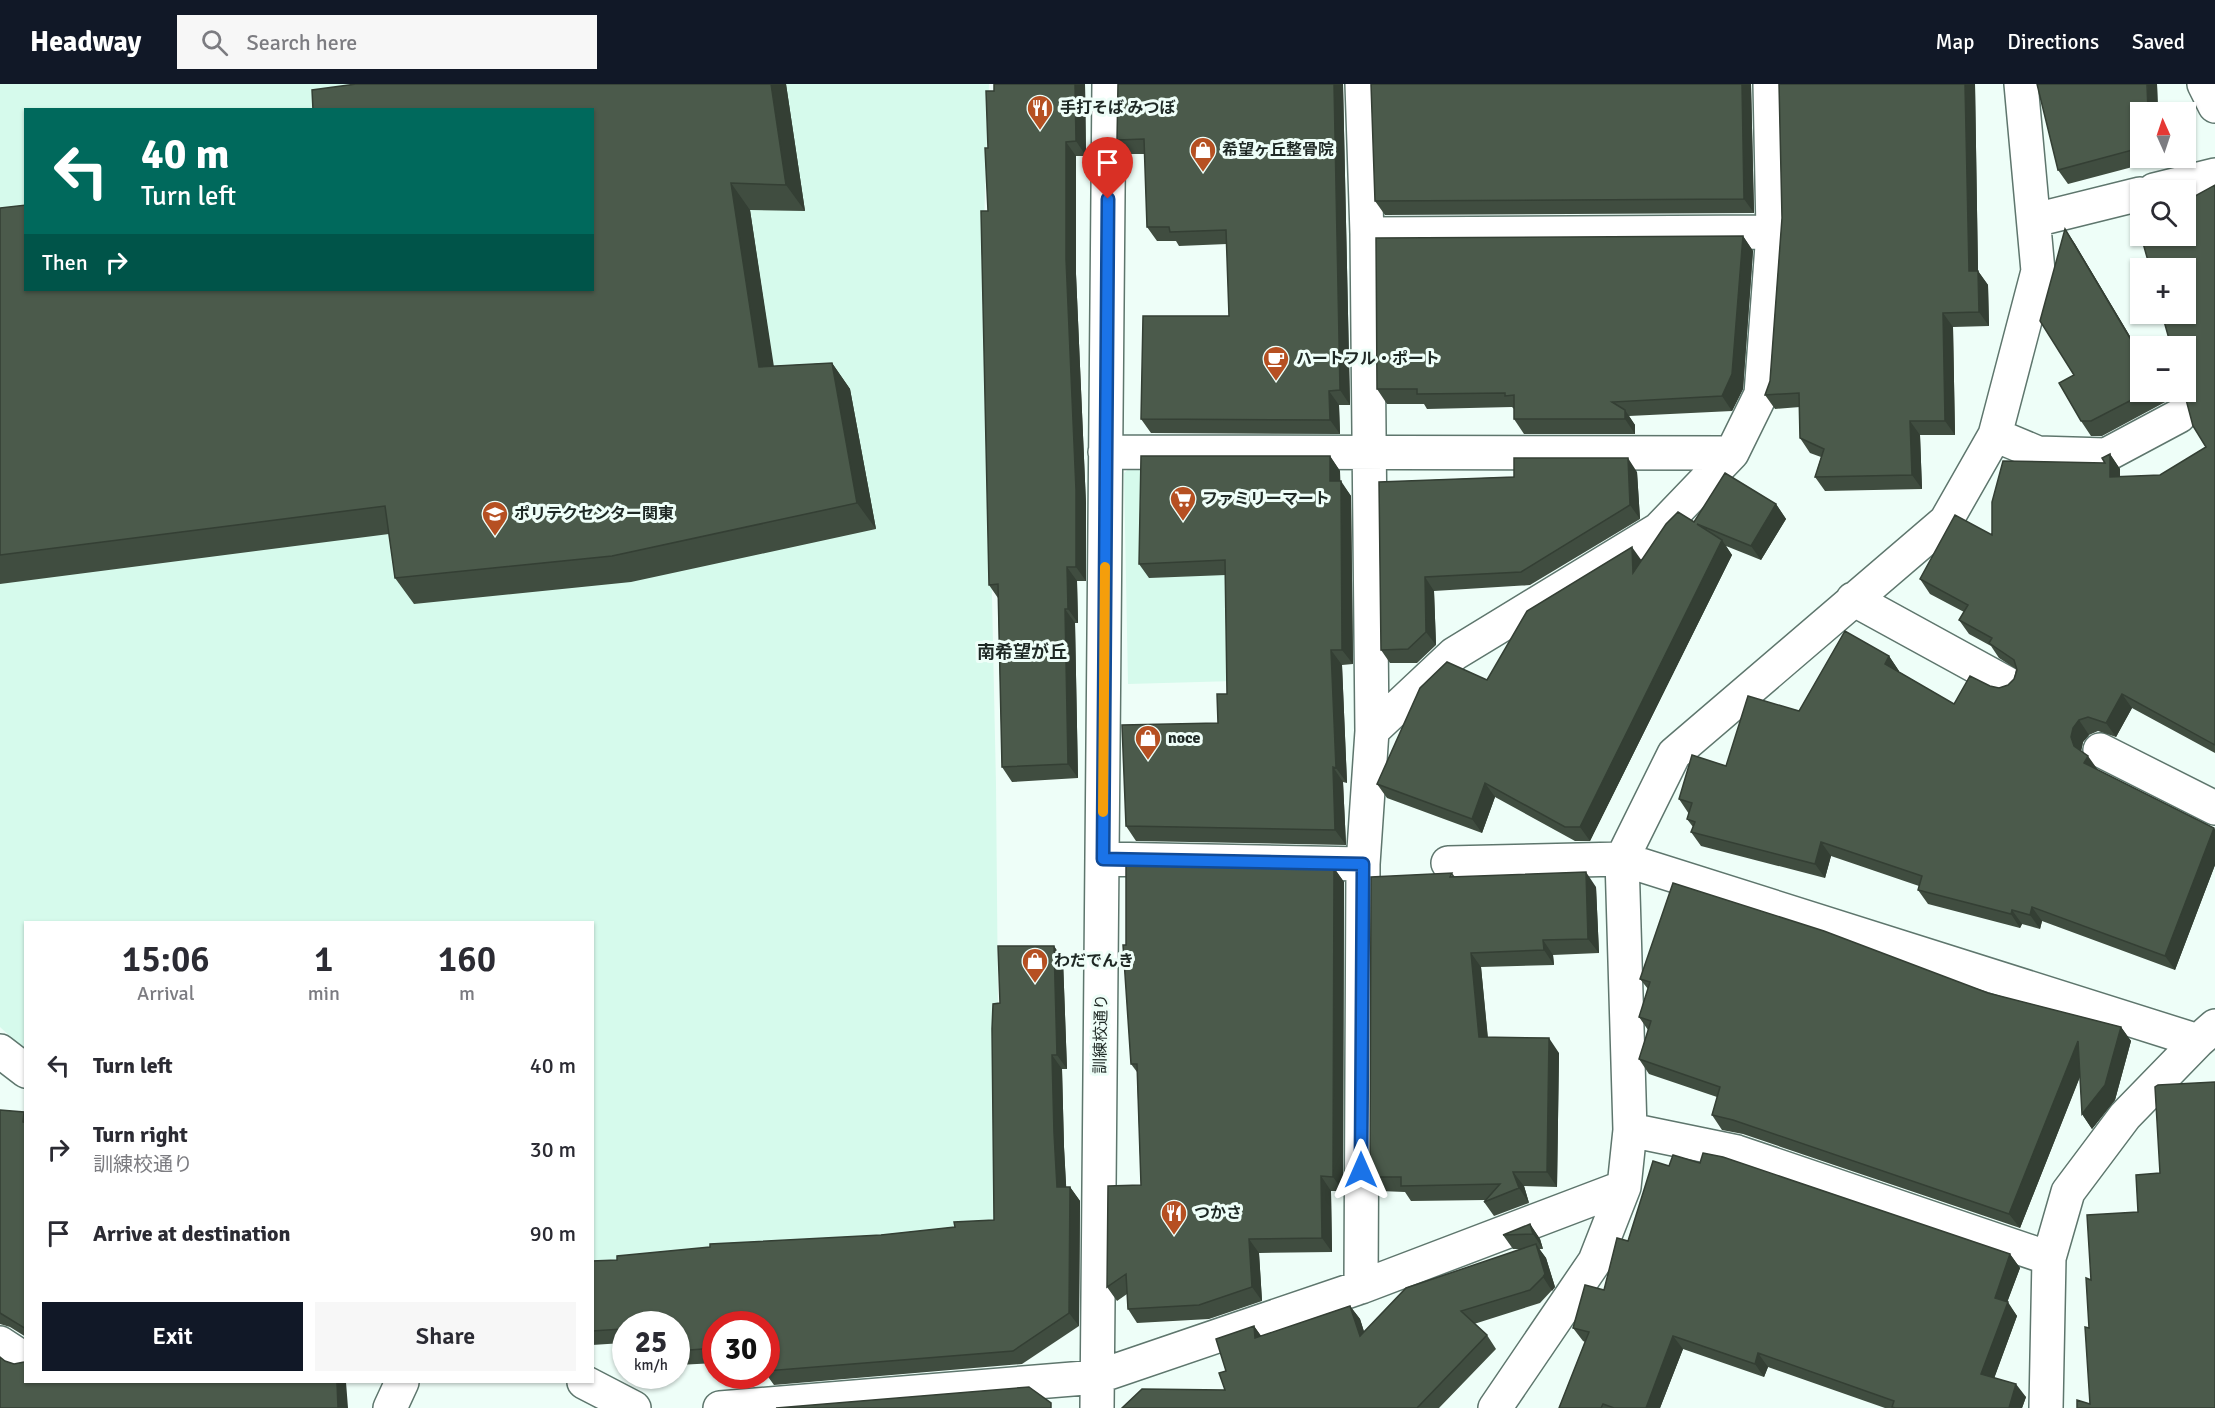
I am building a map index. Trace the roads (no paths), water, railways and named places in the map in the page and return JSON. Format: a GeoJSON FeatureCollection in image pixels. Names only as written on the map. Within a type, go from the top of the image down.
{"type":"FeatureCollection","features":[{"type":"Feature","properties":{"kind":"street","name":"訓練校通り"},"geometry":{"type":"LineString","coordinates":[[1097,1393],[1109,84]]}},
{"type":"Feature","properties":{"kind":"street"},"geometry":{"type":"LineString","coordinates":[[1361,1287],[1363,864],[1372,730],[1367,234],[1362,84]]}},
{"type":"Feature","properties":{"kind":"street"},"geometry":{"type":"LineString","coordinates":[[1372,730],[1454,654],[1659,529],[1732,453],[1761,394],[1773,232],[1770,84]]}},
{"type":"Feature","properties":{"kind":"street"},"geometry":{"type":"LineString","coordinates":[[1494,1408],[1595,1261],[1624,1187],[1630,1130],[1622,859],[1674,754],[1946,521],[1995,435],[2038,271],[2021,84]]}},
{"type":"Feature","properties":{"kind":"street"},"geometry":{"type":"LineString","coordinates":[[2204,84],[2215,106]]}},
{"type":"Feature","properties":{"kind":"street"},"geometry":{"type":"LineString","coordinates":[[2196,180],[2215,176]]}},
{"type":"Feature","properties":{"kind":"street"},"geometry":{"type":"LineString","coordinates":[[2035,220],[2130,196]]}},
{"type":"Feature","properties":{"kind":"street"},"geometry":{"type":"LineString","coordinates":[[1367,234],[1773,232]]}},
{"type":"Feature","properties":{"kind":"street"},"geometry":{"type":"LineString","coordinates":[[1995,435],[2038,453],[2106,455],[2179,416]]}},
{"type":"Feature","properties":{"kind":"street"},"geometry":{"type":"LineString","coordinates":[[1105,452],[1732,453]]}},
{"type":"Feature","properties":{"kind":"street"},"geometry":{"type":"LineString","coordinates":[[1853,599],[2008,684]]}},
{"type":"Feature","properties":{"kind":"street"},"geometry":{"type":"LineString","coordinates":[[2100,750],[2215,808]]}},
{"type":"Feature","properties":{"kind":"street"},"geometry":{"type":"LineString","coordinates":[[1103,859],[1363,864]]}},
{"type":"Feature","properties":{"kind":"street"},"geometry":{"type":"LineString","coordinates":[[1448,863],[1622,859],[2207,1034],[2125,1116],[2068,1192],[2049,1258],[2046,1408]]}},
{"type":"Feature","properties":{"kind":"street"},"geometry":{"type":"LineString","coordinates":[[0,1051],[24,1069]]}},
{"type":"Feature","properties":{"kind":"street"},"geometry":{"type":"LineString","coordinates":[[1630,1130],[1737,1152],[2049,1258]]}},
{"type":"Feature","properties":{"kind":"street"},"geometry":{"type":"LineString","coordinates":[[720,1408],[1097,1393],[1361,1287],[1624,1187]]}},
{"type":"Feature","properties":{"kind":"street"},"geometry":{"type":"LineString","coordinates":[[0,1343],[24,1359]]}},
{"type":"Feature","properties":{"kind":"street"},"geometry":{"type":"LineString","coordinates":[[390,1408],[402,1383]]}},
{"type":"Feature","properties":{"kind":"street"},"geometry":{"type":"LineString","coordinates":[[592,1392],[634,1408]]}},
{"type":"Feature","properties":{"kind":"place","name":"手打そば みつぼ"},"geometry":{"type":"Point","coordinates":[1040,131]}},
{"type":"Feature","properties":{"kind":"place","name":"希望ヶ丘整骨院"},"geometry":{"type":"Point","coordinates":[1203,173]}},
{"type":"Feature","properties":{"kind":"place","name":"ハートフル・ポート"},"geometry":{"type":"Point","coordinates":[1276,382]}},
{"type":"Feature","properties":{"kind":"place","name":"ファミリーマート"},"geometry":{"type":"Point","coordinates":[1183,522]}},
{"type":"Feature","properties":{"kind":"place","name":"ポリテクセンター関東"},"geometry":{"type":"Point","coordinates":[495,537]}},
{"type":"Feature","properties":{"kind":"place","name":"noce"},"geometry":{"type":"Point","coordinates":[1148,761]}},
{"type":"Feature","properties":{"kind":"place","name":"わだでんき"},"geometry":{"type":"Point","coordinates":[1035,984]}},
{"type":"Feature","properties":{"kind":"place","name":"つかさ"},"geometry":{"type":"Point","coordinates":[1174,1236]}},
{"type":"Feature","properties":{"kind":"district","name":"南希望が丘"},"geometry":{"type":"Point","coordinates":[1022,652]}}]}
